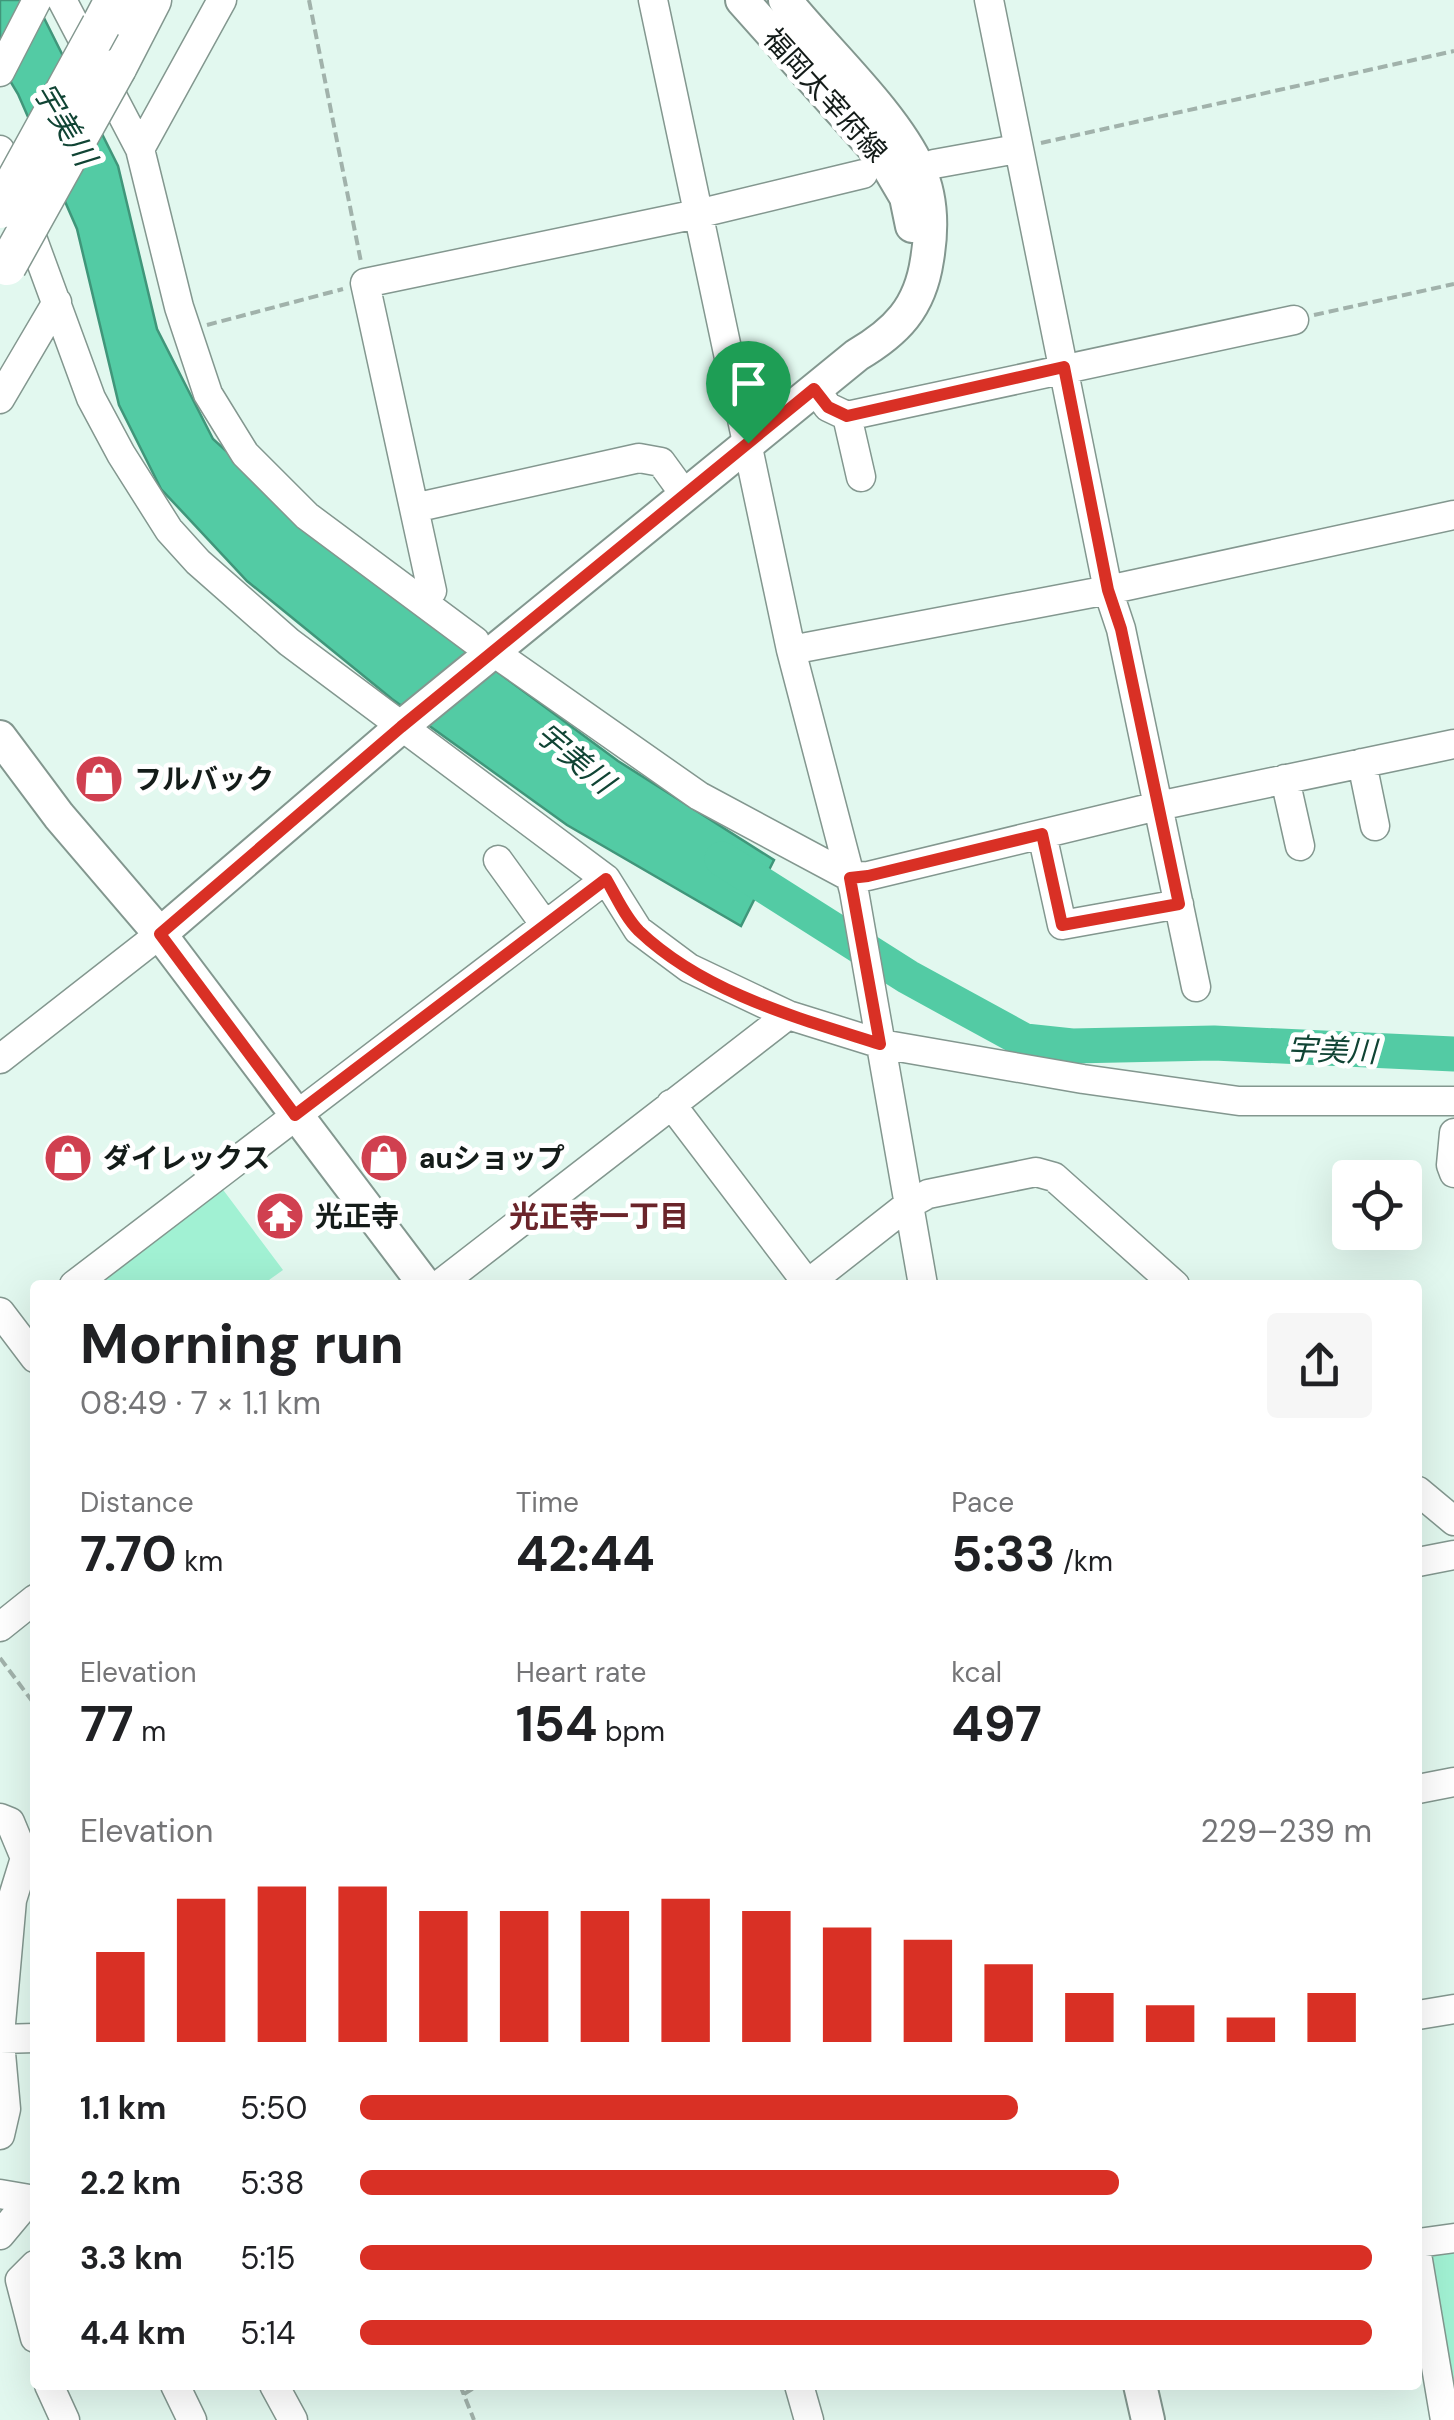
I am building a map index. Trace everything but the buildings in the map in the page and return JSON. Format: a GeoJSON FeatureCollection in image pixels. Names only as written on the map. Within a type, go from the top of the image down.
{"type":"FeatureCollection","features":[{"type":"Feature","properties":{"kind":"highway"},"geometry":{"type":"LineString","coordinates":[[3,272],[152,0]]}},
{"type":"Feature","properties":{"kind":"highway"},"geometry":{"type":"LineString","coordinates":[[0,209],[108,13]]}},
{"type":"Feature","properties":{"kind":"main road","name":"福岡太宰府線"},"geometry":{"type":"LineString","coordinates":[[742,0],[883,158],[906,197],[912,231],[898,300],[857,355]]}},
{"type":"Feature","properties":{"kind":"main road","name":"福岡太宰府線"},"geometry":{"type":"LineString","coordinates":[[160,934],[492,650],[814,389],[889,336],[912,306],[925,274],[931,236],[927,194],[920,172],[906,144],[785,0]]}},
{"type":"Feature","properties":{"kind":"main road"},"geometry":{"type":"LineString","coordinates":[[0,737],[59,816],[160,934],[421,1280]]}},
{"type":"Feature","properties":{"kind":"main road"},"geometry":{"type":"LineString","coordinates":[[1141,2390],[1148,2420]]}},
{"type":"Feature","properties":{"kind":"street"},"geometry":{"type":"LineString","coordinates":[[0,72],[37,0]]}},
{"type":"Feature","properties":{"kind":"street"},"geometry":{"type":"LineString","coordinates":[[62,0],[140,149],[179,308],[208,394],[245,454],[308,516],[492,650],[699,796],[852,884]]}},
{"type":"Feature","properties":{"kind":"street"},"geometry":{"type":"LineString","coordinates":[[140,149],[222,0]]}},
{"type":"Feature","properties":{"kind":"street"},"geometry":{"type":"LineString","coordinates":[[653,0],[791,650],[852,884],[921,1280]]}},
{"type":"Feature","properties":{"kind":"street"},"geometry":{"type":"LineString","coordinates":[[989,0],[1108,590],[1121,629],[1196,987]]}},
{"type":"Feature","properties":{"kind":"street"},"geometry":{"type":"LineString","coordinates":[[934,164],[1017,149]]}},
{"type":"Feature","properties":{"kind":"street"},"geometry":{"type":"LineString","coordinates":[[0,150],[92,398],[121,454],[169,530],[198,562],[289,642],[606,879],[638,930],[689,968],[788,1015],[1083,1079],[1239,1100],[1454,1101]]}},
{"type":"Feature","properties":{"kind":"street"},"geometry":{"type":"LineString","coordinates":[[432,591],[365,283],[697,214],[863,174]]}},
{"type":"Feature","properties":{"kind":"street"},"geometry":{"type":"LineString","coordinates":[[0,399],[57,302]]}},
{"type":"Feature","properties":{"kind":"street"},"geometry":{"type":"LineString","coordinates":[[814,389],[828,407],[847,416],[1294,320]]}},
{"type":"Feature","properties":{"kind":"street"},"geometry":{"type":"LineString","coordinates":[[847,416],[861,477]]}},
{"type":"Feature","properties":{"kind":"street"},"geometry":{"type":"LineString","coordinates":[[414,508],[639,458],[661,462],[685,494]]}},
{"type":"Feature","properties":{"kind":"street"},"geometry":{"type":"LineString","coordinates":[[791,650],[1108,590],[1454,515]]}},
{"type":"Feature","properties":{"kind":"street"},"geometry":{"type":"LineString","coordinates":[[852,884],[868,876],[1158,806],[1454,744]]}},
{"type":"Feature","properties":{"kind":"street"},"geometry":{"type":"LineString","coordinates":[[1362,763],[1375,826]]}},
{"type":"Feature","properties":{"kind":"street"},"geometry":{"type":"LineString","coordinates":[[1285,779],[1300,846]]}},
{"type":"Feature","properties":{"kind":"street"},"geometry":{"type":"LineString","coordinates":[[1042,834],[1062,925],[1179,904]]}},
{"type":"Feature","properties":{"kind":"street"},"geometry":{"type":"LineString","coordinates":[[498,860],[546,925]]}},
{"type":"Feature","properties":{"kind":"street"},"geometry":{"type":"LineString","coordinates":[[80,1280],[606,879]]}},
{"type":"Feature","properties":{"kind":"street"},"geometry":{"type":"LineString","coordinates":[[0,1059],[160,934]]}},
{"type":"Feature","properties":{"kind":"street"},"geometry":{"type":"LineString","coordinates":[[445,1280],[788,1015]]}},
{"type":"Feature","properties":{"kind":"street"},"geometry":{"type":"LineString","coordinates":[[671,1104],[803,1280]]}},
{"type":"Feature","properties":{"kind":"street"},"geometry":{"type":"LineString","coordinates":[[1454,1132],[1454,1173]]}},
{"type":"Feature","properties":{"kind":"street"},"geometry":{"type":"LineString","coordinates":[[811,1280],[928,1194],[1036,1172],[1054,1177],[1169,1280]]}},
{"type":"Feature","properties":{"kind":"street"},"geometry":{"type":"LineString","coordinates":[[12,1325],[30,1351]]}},
{"type":"Feature","properties":{"kind":"street"},"geometry":{"type":"LineString","coordinates":[[1422,1494],[1454,1520]]}},
{"type":"Feature","properties":{"kind":"street"},"geometry":{"type":"LineString","coordinates":[[1422,1561],[1454,1555]]}},
{"type":"Feature","properties":{"kind":"street"},"geometry":{"type":"LineString","coordinates":[[0,1626],[30,1603]]}},
{"type":"Feature","properties":{"kind":"street"},"geometry":{"type":"LineString","coordinates":[[1422,1788],[1454,1782]]}},
{"type":"Feature","properties":{"kind":"street"},"geometry":{"type":"LineString","coordinates":[[0,1818],[10,1822],[24,1858],[12,1900],[0,2039],[6,2109],[0,2135]]}},
{"type":"Feature","properties":{"kind":"street"},"geometry":{"type":"LineString","coordinates":[[1422,2015],[1454,2009]]}},
{"type":"Feature","properties":{"kind":"street"},"geometry":{"type":"LineString","coordinates":[[0,2039],[30,2038]]}},
{"type":"Feature","properties":{"kind":"street"},"geometry":{"type":"LineString","coordinates":[[0,2194],[30,2200]]}},
{"type":"Feature","properties":{"kind":"street"},"geometry":{"type":"LineString","coordinates":[[0,2235],[30,2202]]}},
{"type":"Feature","properties":{"kind":"street"},"geometry":{"type":"LineString","coordinates":[[1422,2242],[1454,2238]]}},
{"type":"Feature","properties":{"kind":"street"},"geometry":{"type":"LineString","coordinates":[[30,2270],[20,2280],[30,2319]]}},
{"type":"Feature","properties":{"kind":"street"},"geometry":{"type":"LineString","coordinates":[[1422,2284],[1445,2420]]}},
{"type":"Feature","properties":{"kind":"street"},"geometry":{"type":"LineString","coordinates":[[51,2390],[65,2420]]}},
{"type":"Feature","properties":{"kind":"street"},"geometry":{"type":"LineString","coordinates":[[177,2390],[192,2420]]}},
{"type":"Feature","properties":{"kind":"street"},"geometry":{"type":"LineString","coordinates":[[277,2390],[293,2420]]}},
{"type":"Feature","properties":{"kind":"street"},"geometry":{"type":"LineString","coordinates":[[799,2390],[808,2420]]}},
{"type":"Feature","properties":{"kind":"path"},"geometry":{"type":"LineString","coordinates":[[179,308],[203,326],[365,283],[309,0]]}},
{"type":"Feature","properties":{"kind":"path"},"geometry":{"type":"LineString","coordinates":[[1017,149],[1454,51]]}},
{"type":"Feature","properties":{"kind":"path"},"geometry":{"type":"LineString","coordinates":[[1294,320],[1454,284]]}},
{"type":"Feature","properties":{"kind":"path"},"geometry":{"type":"LineString","coordinates":[[0,1658],[30,1698]]}},
{"type":"Feature","properties":{"kind":"path"},"geometry":{"type":"LineString","coordinates":[[462,2390],[474,2420]]}},
{"type":"Feature","properties":{"kind":"path"},"geometry":{"type":"LineString","coordinates":[[464,2394],[471,2390]]}},
{"type":"Feature","properties":{"kind":"shaded area"},"geometry":{"type":"Polygon","coordinates":[[[221,1187],[283,1270],[269,1280],[100,1280],[221,1187]]]}},
{"type":"Feature","properties":{"kind":"shaded area"},"geometry":{"type":"Polygon","coordinates":[[[1454,2251],[1454,2379],[1448,2380],[1425,2257],[1454,2251]]]}},
{"type":"Feature","properties":{"kind":"water"},"geometry":{"type":"Polygon","coordinates":[[[0,0],[35,0],[118,166],[157,329],[213,439],[321,538],[434,625],[618,761],[774,860],[741,926],[567,825],[392,699],[247,581],[161,489],[119,405],[77,229],[18,94],[0,64],[0,0]]]}},
{"type":"Feature","properties":{"kind":"waterway","name":"宇美川"},"geometry":{"type":"LineString","coordinates":[[722,859],[908,977],[1025,1041],[1072,1046],[1214,1043],[1454,1054]]}},
{"type":"Feature","properties":{"kind":"place","name":"フルバック"},"geometry":{"type":"Point","coordinates":[99,779]}},
{"type":"Feature","properties":{"kind":"place","name":"ダイレックス"},"geometry":{"type":"Point","coordinates":[68,1158]}},
{"type":"Feature","properties":{"kind":"place","name":"auショップ"},"geometry":{"type":"Point","coordinates":[384,1158]}},
{"type":"Feature","properties":{"kind":"place","name":"光正寺"},"geometry":{"type":"Point","coordinates":[280,1216]}},
{"type":"Feature","properties":{"kind":"district","name":"光正寺一丁目"},"geometry":{"type":"Point","coordinates":[599,1216]}},
{"type":"Feature","properties":{"kind":"route"},"geometry":{"type":"LineString","coordinates":[[1064,367],[1108,590],[1121,629],[1179,904],[1062,925],[1042,834],[850,878],[880,1044],[788,1015],[689,968],[638,930],[606,879],[295,1115],[160,934],[401,727],[748,443],[814,389],[828,407],[847,416],[1064,367]]}}]}
